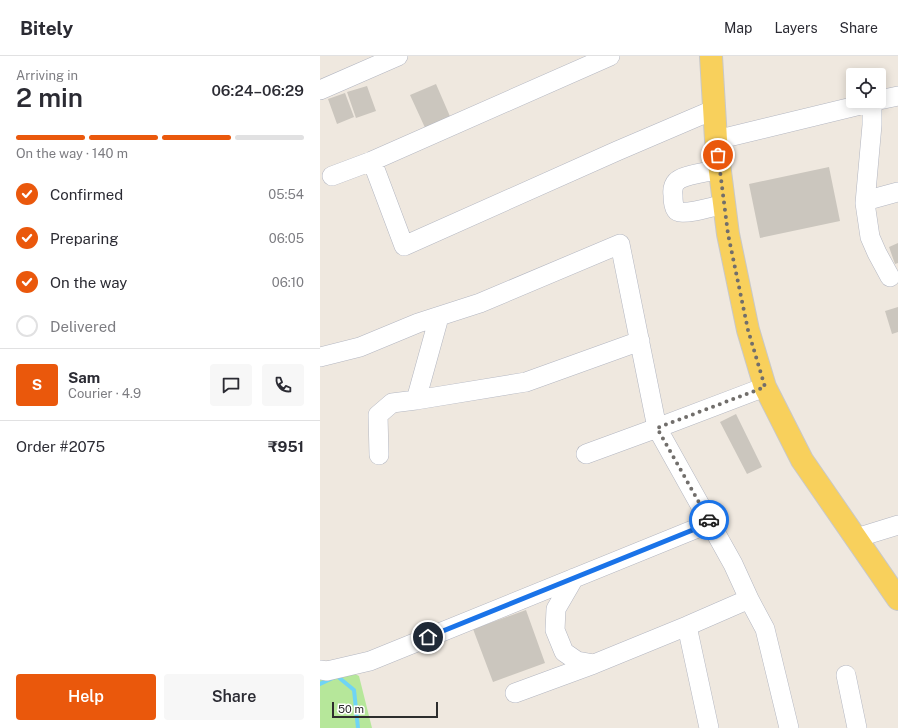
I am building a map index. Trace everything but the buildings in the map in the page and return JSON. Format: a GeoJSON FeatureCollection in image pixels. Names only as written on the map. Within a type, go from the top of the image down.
{"type":"FeatureCollection","features":[{"type":"Feature","properties":{"kind":"main road"},"geometry":{"type":"LineString","coordinates":[[711,56],[713,110],[728,234],[748,330],[765,387],[802,460],[898,599]]}},
{"type":"Feature","properties":{"kind":"street"},"geometry":{"type":"LineString","coordinates":[[320,90],[398,56]]}},
{"type":"Feature","properties":{"kind":"street"},"geometry":{"type":"LineString","coordinates":[[332,176],[372,161],[610,56]]}},
{"type":"Feature","properties":{"kind":"street"},"geometry":{"type":"LineString","coordinates":[[886,99],[898,96]]}},
{"type":"Feature","properties":{"kind":"street"},"geometry":{"type":"LineString","coordinates":[[716,140],[847,108]]}},
{"type":"Feature","properties":{"kind":"street"},"geometry":{"type":"LineString","coordinates":[[875,108],[865,203],[870,237],[890,277]]}},
{"type":"Feature","properties":{"kind":"street"},"geometry":{"type":"LineString","coordinates":[[372,161],[404,246],[713,110]]}},
{"type":"Feature","properties":{"kind":"street"},"geometry":{"type":"LineString","coordinates":[[720,169],[681,178],[674,184],[672,190],[673,201],[676,210],[685,213],[724,204]]}},
{"type":"Feature","properties":{"kind":"street"},"geometry":{"type":"LineString","coordinates":[[865,203],[872,199],[898,192]]}},
{"type":"Feature","properties":{"kind":"street"},"geometry":{"type":"LineString","coordinates":[[320,357],[360,347],[418,324],[480,303],[620,244],[657,428],[733,564],[765,629],[789,728]]}},
{"type":"Feature","properties":{"kind":"street"},"geometry":{"type":"LineString","coordinates":[[416,400],[439,317]]}},
{"type":"Feature","properties":{"kind":"street"},"geometry":{"type":"LineString","coordinates":[[379,455],[378,416],[392,403],[526,382],[640,341]]}},
{"type":"Feature","properties":{"kind":"street"},"geometry":{"type":"LineString","coordinates":[[586,454],[765,387]]}},
{"type":"Feature","properties":{"kind":"street"},"geometry":{"type":"LineString","coordinates":[[320,670],[327,671],[370,661],[710,523]]}},
{"type":"Feature","properties":{"kind":"street"},"geometry":{"type":"LineString","coordinates":[[856,538],[898,525]]}},
{"type":"Feature","properties":{"kind":"street"},"geometry":{"type":"LineString","coordinates":[[574,578],[556,609],[555,630],[564,652],[577,661],[594,664]]}},
{"type":"Feature","properties":{"kind":"street"},"geometry":{"type":"LineString","coordinates":[[515,693],[594,664],[749,599]]}},
{"type":"Feature","properties":{"kind":"street"},"geometry":{"type":"LineString","coordinates":[[687,626],[709,728]]}},
{"type":"Feature","properties":{"kind":"street"},"geometry":{"type":"LineString","coordinates":[[846,675],[857,728]]}},
{"type":"Feature","properties":{"kind":"green space"},"geometry":{"type":"Polygon","coordinates":[[[345,669],[359,676],[372,728],[320,728],[320,679],[345,669]]]}},
{"type":"Feature","properties":{"kind":"waterway"},"geometry":{"type":"LineString","coordinates":[[320,684],[337,676],[354,690],[358,728]]}},
{"type":"Feature","properties":{"kind":"way so far"},"geometry":{"type":"LineString","coordinates":[[709,520],[657,428],[765,387],[748,330],[728,234],[718,155]]}},
{"type":"Feature","properties":{"kind":"route"},"geometry":{"type":"LineString","coordinates":[[428,637],[710,523],[709,520]]}}]}
